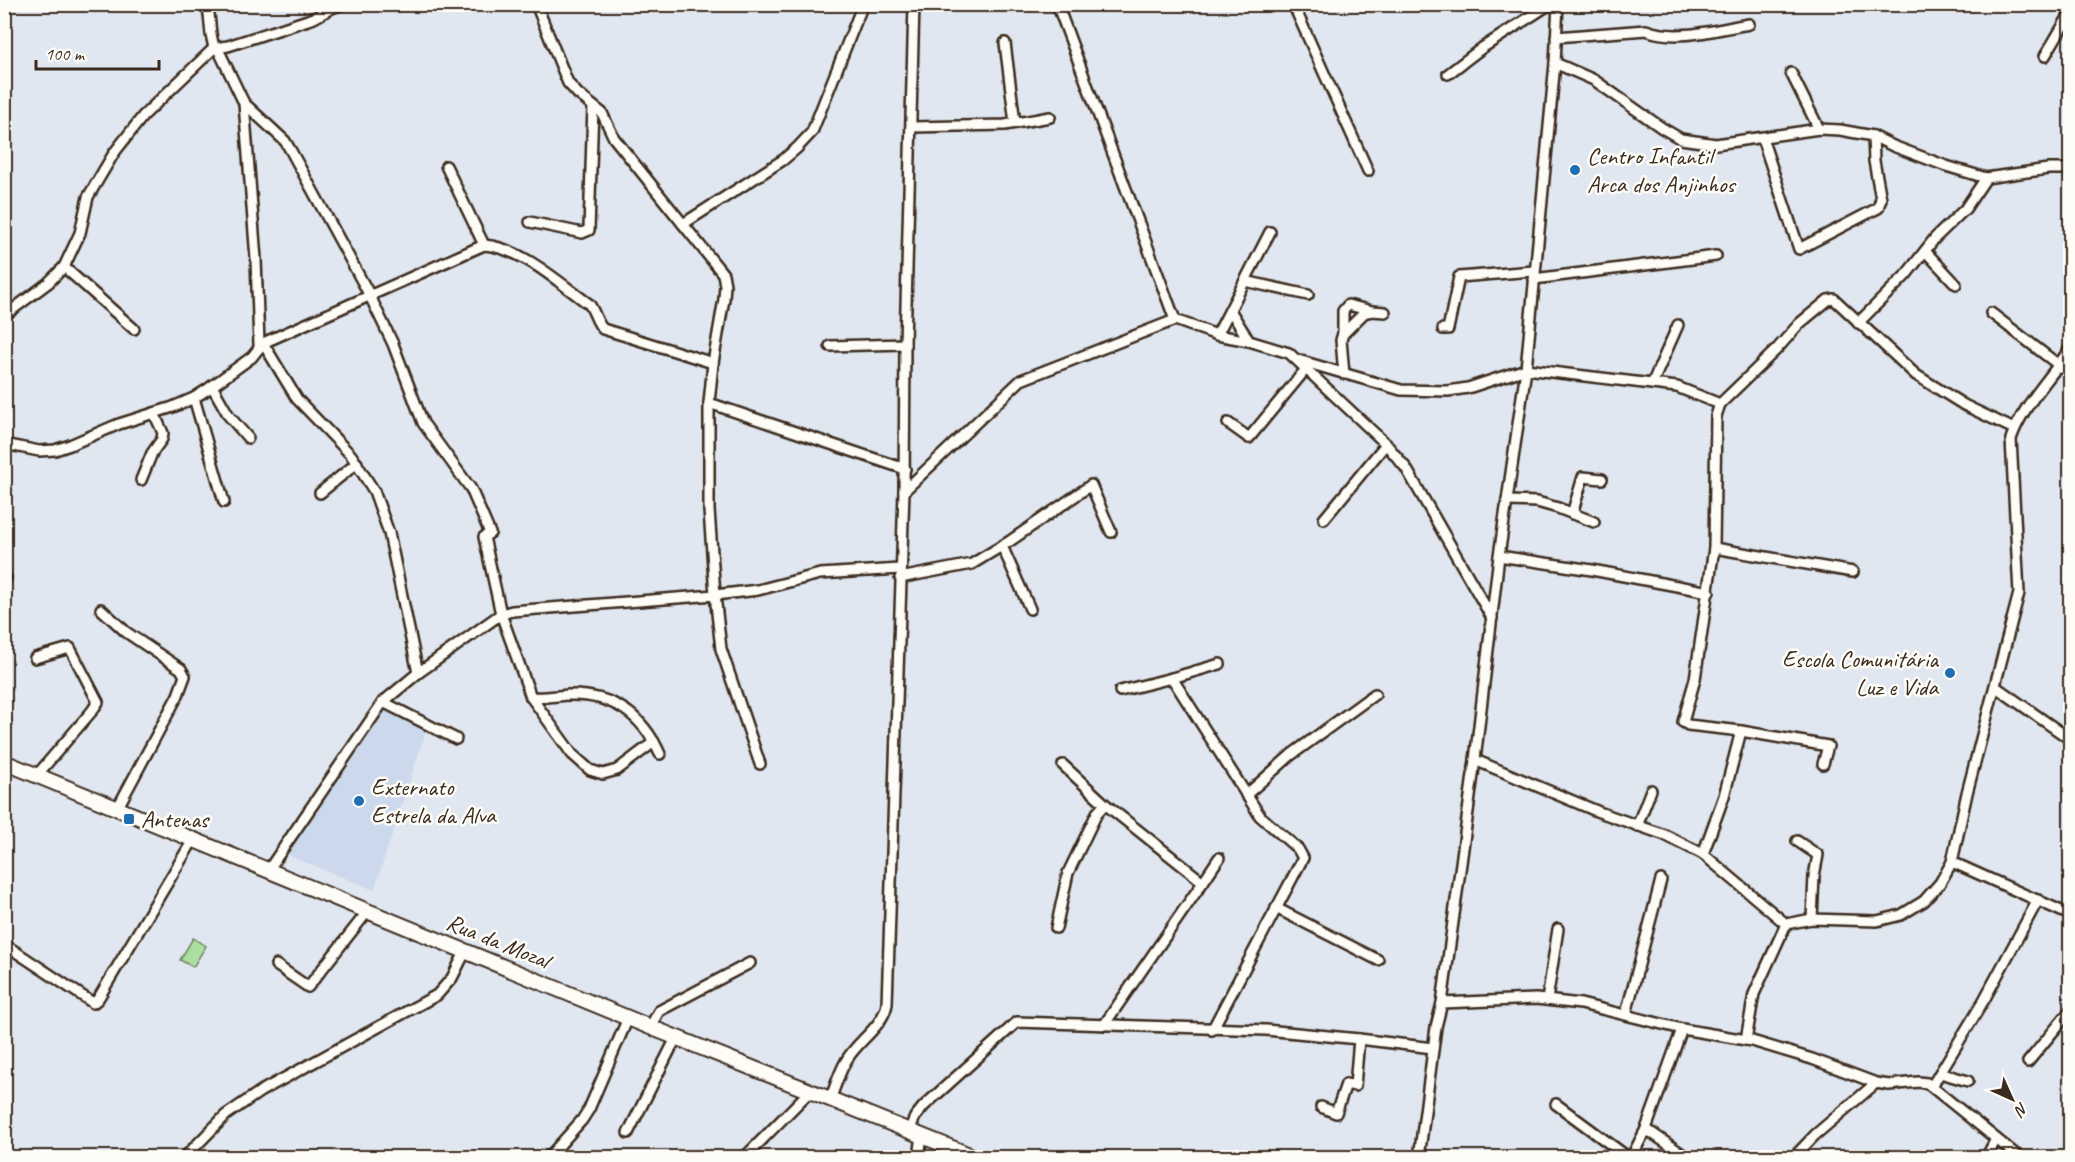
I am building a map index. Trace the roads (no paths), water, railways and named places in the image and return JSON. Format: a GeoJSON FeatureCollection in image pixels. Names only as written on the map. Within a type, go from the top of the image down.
{"type":"FeatureCollection","features":[{"type":"Feature","properties":{"kind":"main road","name":"Rua da Mozal"},"geometry":{"type":"LineString","coordinates":[[4,762],[676,1038],[977,1158]]}},
{"type":"Feature","properties":{"kind":"street"},"geometry":{"type":"LineString","coordinates":[[208,4],[216,49],[244,104],[285,141],[369,294],[393,344],[423,423],[471,489],[490,533],[484,537],[501,614],[531,697],[573,754],[590,770],[603,774],[617,770],[654,741]]}},
{"type":"Feature","properties":{"kind":"street"},"geometry":{"type":"LineString","coordinates":[[4,316],[48,283],[64,267],[80,233],[88,197],[114,153],[143,116],[216,49],[314,18],[343,4]]}},
{"type":"Feature","properties":{"kind":"street"},"geometry":{"type":"LineString","coordinates":[[536,4],[568,83],[602,113],[614,138],[723,274],[724,299],[709,403],[709,510],[715,596],[721,649],[760,764]]}},
{"type":"Feature","properties":{"kind":"street"},"geometry":{"type":"LineString","coordinates":[[683,224],[783,160],[806,140],[812,132],[863,4]]}},
{"type":"Feature","properties":{"kind":"street"},"geometry":{"type":"LineString","coordinates":[[830,1100],[846,1061],[885,1014],[887,1004],[905,469],[905,344],[914,4]]}},
{"type":"Feature","properties":{"kind":"street"},"geometry":{"type":"LineString","coordinates":[[1057,4],[1175,321]]}},
{"type":"Feature","properties":{"kind":"street"},"geometry":{"type":"LineString","coordinates":[[1293,4],[1368,171]]}},
{"type":"Feature","properties":{"kind":"street"},"geometry":{"type":"LineString","coordinates":[[1448,74],[1508,30],[1550,4]]}},
{"type":"Feature","properties":{"kind":"street"},"geometry":{"type":"LineString","coordinates":[[1419,1158],[1475,760],[1499,556],[1526,369],[1555,63],[1558,4]]}},
{"type":"Feature","properties":{"kind":"street"},"geometry":{"type":"LineString","coordinates":[[2045,56],[2070,15]]}},
{"type":"Feature","properties":{"kind":"street"},"geometry":{"type":"LineString","coordinates":[[1556,37],[1646,30],[1655,34],[1677,35],[1749,24]]}},
{"type":"Feature","properties":{"kind":"street"},"geometry":{"type":"LineString","coordinates":[[1005,43],[1016,123]]}},
{"type":"Feature","properties":{"kind":"street"},"geometry":{"type":"LineString","coordinates":[[1555,63],[1594,80],[1662,128],[1681,138],[1716,144],[1819,129],[1840,130],[1873,136],[1946,166],[1986,178],[2048,169],[2070,169]]}},
{"type":"Feature","properties":{"kind":"street"},"geometry":{"type":"LineString","coordinates":[[1791,73],[1819,129]]}},
{"type":"Feature","properties":{"kind":"street"},"geometry":{"type":"LineString","coordinates":[[4,444],[39,451],[55,450],[70,445],[119,424],[194,398],[258,351],[261,344],[244,104]]}},
{"type":"Feature","properties":{"kind":"street"},"geometry":{"type":"LineString","coordinates":[[530,222],[582,233],[589,230],[593,106]]}},
{"type":"Feature","properties":{"kind":"street"},"geometry":{"type":"LineString","coordinates":[[912,127],[1016,123],[1050,117]]}},
{"type":"Feature","properties":{"kind":"street"},"geometry":{"type":"LineString","coordinates":[[1762,138],[1799,249],[1878,208],[1881,199],[1874,161],[1873,136]]}},
{"type":"Feature","properties":{"kind":"street"},"geometry":{"type":"LineString","coordinates":[[446,166],[484,245]]}},
{"type":"Feature","properties":{"kind":"street"},"geometry":{"type":"LineString","coordinates":[[1858,323],[1906,275],[1935,238],[1965,209],[1986,178]]}},
{"type":"Feature","properties":{"kind":"street"},"geometry":{"type":"LineString","coordinates":[[1217,334],[1270,232]]}},
{"type":"Feature","properties":{"kind":"street"},"geometry":{"type":"LineString","coordinates":[[261,344],[369,294],[484,245],[519,254],[532,263],[589,304],[603,329],[713,363]]}},
{"type":"Feature","properties":{"kind":"street"},"geometry":{"type":"LineString","coordinates":[[1925,251],[1956,284]]}},
{"type":"Feature","properties":{"kind":"street"},"geometry":{"type":"LineString","coordinates":[[1443,329],[1448,329],[1459,277],[1534,275],[1716,256]]}},
{"type":"Feature","properties":{"kind":"street"},"geometry":{"type":"LineString","coordinates":[[64,267],[134,329]]}},
{"type":"Feature","properties":{"kind":"street"},"geometry":{"type":"LineString","coordinates":[[1245,281],[1308,295]]}},
{"type":"Feature","properties":{"kind":"street"},"geometry":{"type":"LineString","coordinates":[[1823,764],[1828,746],[1741,731],[1688,725],[1683,722],[1695,679],[1709,592],[1714,548],[1716,416],[1720,404],[1777,349],[1799,324],[1828,300],[1834,299],[1916,375],[1964,405],[2014,429]]}},
{"type":"Feature","properties":{"kind":"street"},"geometry":{"type":"LineString","coordinates":[[1344,374],[1341,340],[1343,311],[1348,305],[1385,312]]}},
{"type":"Feature","properties":{"kind":"street"},"geometry":{"type":"LineString","coordinates":[[1230,310],[1249,341]]}},
{"type":"Feature","properties":{"kind":"street"},"geometry":{"type":"LineString","coordinates":[[1342,334],[1364,314],[1372,311]]}},
{"type":"Feature","properties":{"kind":"street"},"geometry":{"type":"LineString","coordinates":[[1991,313],[2059,367],[2070,369]]}},
{"type":"Feature","properties":{"kind":"street"},"geometry":{"type":"LineString","coordinates":[[904,491],[1021,380],[1175,321],[1289,353],[1386,444],[1406,468],[1492,618]]}},
{"type":"Feature","properties":{"kind":"street"},"geometry":{"type":"LineString","coordinates":[[1652,384],[1678,326]]}},
{"type":"Feature","properties":{"kind":"street"},"geometry":{"type":"LineString","coordinates":[[261,344],[297,399],[357,463],[374,490],[389,532],[418,673]]}},
{"type":"Feature","properties":{"kind":"street"},"geometry":{"type":"LineString","coordinates":[[830,346],[905,344]]}},
{"type":"Feature","properties":{"kind":"street"},"geometry":{"type":"LineString","coordinates":[[1785,924],[1812,919],[1877,921],[1901,915],[1929,896],[1940,883],[1952,862],[1970,781],[2019,593],[2011,439],[2014,429],[2070,348]]}},
{"type":"Feature","properties":{"kind":"street"},"geometry":{"type":"LineString","coordinates":[[1296,360],[1401,390],[1449,391],[1468,388],[1526,369],[1677,387],[1720,404]]}},
{"type":"Feature","properties":{"kind":"street"},"geometry":{"type":"LineString","coordinates":[[1228,423],[1249,438],[1306,369]]}},
{"type":"Feature","properties":{"kind":"street"},"geometry":{"type":"LineString","coordinates":[[212,386],[229,416],[248,438]]}},
{"type":"Feature","properties":{"kind":"street"},"geometry":{"type":"LineString","coordinates":[[194,398],[224,502]]}},
{"type":"Feature","properties":{"kind":"street"},"geometry":{"type":"LineString","coordinates":[[709,403],[905,469]]}},
{"type":"Feature","properties":{"kind":"street"},"geometry":{"type":"LineString","coordinates":[[141,480],[163,433],[154,413]]}},
{"type":"Feature","properties":{"kind":"street"},"geometry":{"type":"LineString","coordinates":[[1324,519],[1386,444]]}},
{"type":"Feature","properties":{"kind":"street"},"geometry":{"type":"LineString","coordinates":[[320,494],[357,463]]}},
{"type":"Feature","properties":{"kind":"street"},"geometry":{"type":"LineString","coordinates":[[1572,514],[1583,477],[1602,479]]}},
{"type":"Feature","properties":{"kind":"street"},"geometry":{"type":"LineString","coordinates":[[268,869],[383,702],[418,673],[501,614],[512,611],[715,596],[758,590],[820,574],[900,573],[968,565],[1002,546],[1091,485],[1111,532]]}},
{"type":"Feature","properties":{"kind":"street"},"geometry":{"type":"LineString","coordinates":[[1507,501],[1537,502],[1594,522]]}},
{"type":"Feature","properties":{"kind":"street"},"geometry":{"type":"LineString","coordinates":[[1002,546],[1030,609]]}},
{"type":"Feature","properties":{"kind":"street"},"geometry":{"type":"LineString","coordinates":[[1714,548],[1853,572]]}},
{"type":"Feature","properties":{"kind":"street"},"geometry":{"type":"LineString","coordinates":[[1499,556],[1584,568],[1709,592]]}},
{"type":"Feature","properties":{"kind":"street"},"geometry":{"type":"LineString","coordinates":[[101,609],[126,632],[182,669],[185,676],[178,695],[118,807]]}},
{"type":"Feature","properties":{"kind":"street"},"geometry":{"type":"LineString","coordinates":[[35,658],[70,648],[98,702],[37,775]]}},
{"type":"Feature","properties":{"kind":"street"},"geometry":{"type":"LineString","coordinates":[[1120,692],[1220,664]]}},
{"type":"Feature","properties":{"kind":"street"},"geometry":{"type":"LineString","coordinates":[[1172,678],[1260,816],[1298,849],[1303,858],[1212,1030]]}},
{"type":"Feature","properties":{"kind":"street"},"geometry":{"type":"LineString","coordinates":[[1996,687],[2070,740]]}},
{"type":"Feature","properties":{"kind":"street"},"geometry":{"type":"LineString","coordinates":[[1246,795],[1299,749],[1375,694]]}},
{"type":"Feature","properties":{"kind":"street"},"geometry":{"type":"LineString","coordinates":[[531,697],[590,697],[615,703],[638,719],[654,741],[660,754]]}},
{"type":"Feature","properties":{"kind":"street"},"geometry":{"type":"LineString","coordinates":[[383,702],[456,739]]}},
{"type":"Feature","properties":{"kind":"street"},"geometry":{"type":"LineString","coordinates":[[1703,854],[1724,796],[1741,731]]}},
{"type":"Feature","properties":{"kind":"street"},"geometry":{"type":"LineString","coordinates":[[1475,760],[1599,812],[1665,835],[1703,854],[1785,924]]}},
{"type":"Feature","properties":{"kind":"street"},"geometry":{"type":"LineString","coordinates":[[1063,765],[1105,804],[1203,882]]}},
{"type":"Feature","properties":{"kind":"street"},"geometry":{"type":"LineString","coordinates":[[1637,826],[1651,790]]}},
{"type":"Feature","properties":{"kind":"street"},"geometry":{"type":"LineString","coordinates":[[1056,928],[1068,873],[1097,813],[1105,804]]}},
{"type":"Feature","properties":{"kind":"street"},"geometry":{"type":"LineString","coordinates":[[4,944],[93,1003],[98,999],[193,840]]}},
{"type":"Feature","properties":{"kind":"street"},"geometry":{"type":"LineString","coordinates":[[1797,841],[1818,855],[1814,876],[1812,919]]}},
{"type":"Feature","properties":{"kind":"street"},"geometry":{"type":"LineString","coordinates":[[1104,1025],[1219,858]]}},
{"type":"Feature","properties":{"kind":"street"},"geometry":{"type":"LineString","coordinates":[[1952,862],[2070,915]]}},
{"type":"Feature","properties":{"kind":"street"},"geometry":{"type":"LineString","coordinates":[[1626,1014],[1661,880]]}},
{"type":"Feature","properties":{"kind":"street"},"geometry":{"type":"LineString","coordinates":[[1932,1086],[1984,1000],[2038,900]]}},
{"type":"Feature","properties":{"kind":"street"},"geometry":{"type":"LineString","coordinates":[[1276,908],[1378,960]]}},
{"type":"Feature","properties":{"kind":"street"},"geometry":{"type":"LineString","coordinates":[[276,964],[308,987],[368,911]]}},
{"type":"Feature","properties":{"kind":"street"},"geometry":{"type":"LineString","coordinates":[[1746,1040],[1754,994],[1785,924]]}},
{"type":"Feature","properties":{"kind":"street"},"geometry":{"type":"LineString","coordinates":[[1547,1000],[1558,929]]}},
{"type":"Feature","properties":{"kind":"street"},"geometry":{"type":"LineString","coordinates":[[184,1158],[226,1115],[261,1091],[437,995],[452,978],[465,952]]}},
{"type":"Feature","properties":{"kind":"street"},"geometry":{"type":"LineString","coordinates":[[650,1027],[659,1011],[750,963]]}},
{"type":"Feature","properties":{"kind":"street"},"geometry":{"type":"LineString","coordinates":[[1442,1003],[1547,1000],[1581,1004],[1682,1029],[1746,1040],[1812,1059],[1876,1083],[1889,1085],[1927,1083],[2020,1158]]}},
{"type":"Feature","properties":{"kind":"street"},"geometry":{"type":"LineString","coordinates":[[2028,1062],[2070,1011]]}},
{"type":"Feature","properties":{"kind":"street"},"geometry":{"type":"LineString","coordinates":[[548,1158],[589,1109],[628,1018]]}},
{"type":"Feature","properties":{"kind":"street"},"geometry":{"type":"LineString","coordinates":[[919,1158],[915,1117],[924,1106],[1017,1022],[1266,1030],[1433,1048]]}},
{"type":"Feature","properties":{"kind":"street"},"geometry":{"type":"LineString","coordinates":[[1556,1104],[1630,1158],[1646,1129],[1682,1029]]}},
{"type":"Feature","properties":{"kind":"street"},"geometry":{"type":"LineString","coordinates":[[628,1133],[676,1038]]}},
{"type":"Feature","properties":{"kind":"street"},"geometry":{"type":"LineString","coordinates":[[1321,1107],[1336,1113],[1346,1084],[1354,1086],[1359,1039]]}},
{"type":"Feature","properties":{"kind":"street"},"geometry":{"type":"LineString","coordinates":[[1940,1073],[1968,1081]]}},
{"type":"Feature","properties":{"kind":"street"},"geometry":{"type":"LineString","coordinates":[[1793,1158],[1876,1083]]}},
{"type":"Feature","properties":{"kind":"street"},"geometry":{"type":"LineString","coordinates":[[744,1158],[810,1091]]}},
{"type":"Feature","properties":{"kind":"street"},"geometry":{"type":"LineString","coordinates":[[1646,1129],[1688,1158]]}},
{"type":"Feature","properties":{"kind":"street"},"geometry":{"type":"LineString","coordinates":[[1986,1158],[1996,1139]]}},
{"type":"Feature","properties":{"kind":"place","name":"Centro Infantil Arca dos Anjinhos"},"geometry":{"type":"Point","coordinates":[1575,170]}},
{"type":"Feature","properties":{"kind":"place","name":"Escola Comunitária Luz e Vida"},"geometry":{"type":"Point","coordinates":[1950,673]}},
{"type":"Feature","properties":{"kind":"place","name":"Externato Estrela da Alva"},"geometry":{"type":"Point","coordinates":[359,801]}},
{"type":"Feature","properties":{"kind":"place","name":"Antenas"},"geometry":{"type":"Point","coordinates":[129,819]}}]}
